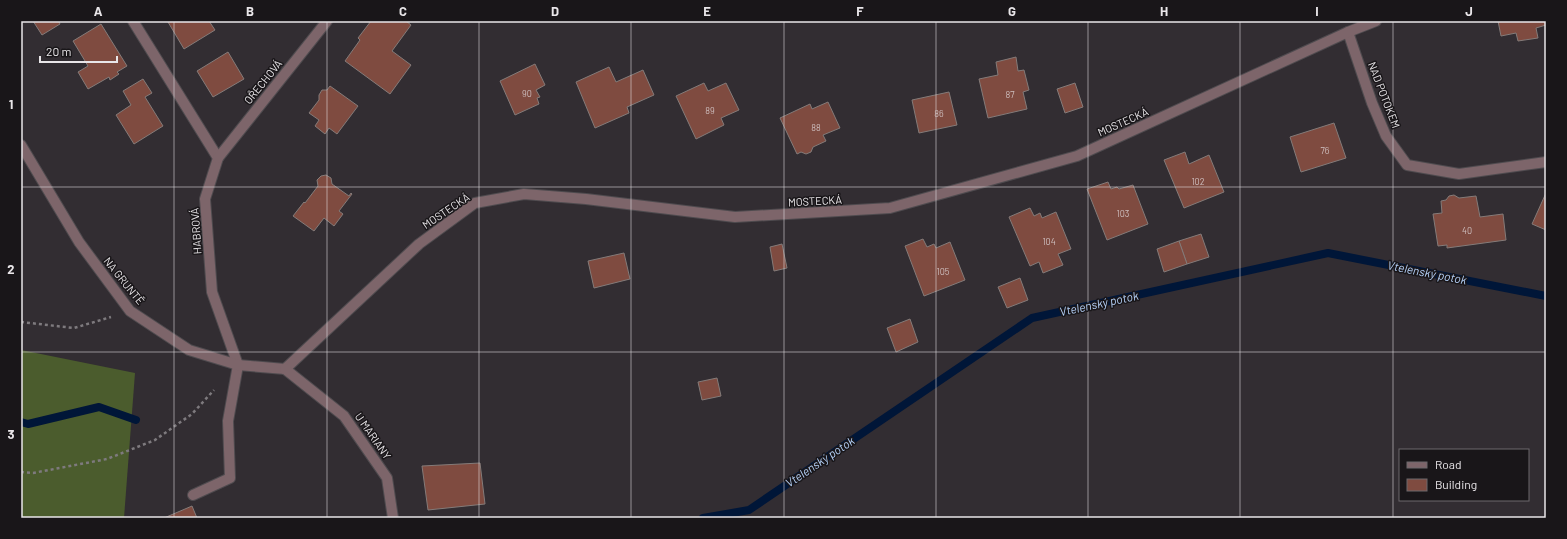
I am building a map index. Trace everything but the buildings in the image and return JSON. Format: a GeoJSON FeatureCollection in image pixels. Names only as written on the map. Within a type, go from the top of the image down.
{"type":"FeatureCollection","features":[{"type":"Feature","properties":{"kind":"street"},"geometry":{"type":"LineString","coordinates":[[133,21],[218,158]]}},
{"type":"Feature","properties":{"kind":"street","name":"OŘECHOVÁ"},"geometry":{"type":"LineString","coordinates":[[218,158],[328,21]]}},
{"type":"Feature","properties":{"kind":"street","name":"MOSTECKÁ"},"geometry":{"type":"LineString","coordinates":[[285,370],[419,244],[475,203],[524,194],[586,199],[735,217],[890,208],[1077,156],[1348,32],[1376,21]]}},
{"type":"Feature","properties":{"kind":"street","name":"NAD POTOKEM"},"geometry":{"type":"LineString","coordinates":[[1348,32],[1372,103],[1386,136],[1407,164],[1459,174],[1546,162]]}},
{"type":"Feature","properties":{"kind":"street","name":"NA GRUNTĚ"},"geometry":{"type":"LineString","coordinates":[[21,145],[79,242],[130,311],[189,350],[238,365],[285,370]]}},
{"type":"Feature","properties":{"kind":"street","name":"HABROVÁ"},"geometry":{"type":"LineString","coordinates":[[218,158],[206,200],[212,292],[238,365]]}},
{"type":"Feature","properties":{"kind":"street"},"geometry":{"type":"LineString","coordinates":[[193,495],[230,478],[228,421],[238,365]]}},
{"type":"Feature","properties":{"kind":"street","name":"U MARIANY"},"geometry":{"type":"LineString","coordinates":[[285,370],[344,416],[387,478],[393,518]]}},
{"type":"Feature","properties":{"kind":"path"},"geometry":{"type":"LineString","coordinates":[[21,322],[74,328],[130,311]]}},
{"type":"Feature","properties":{"kind":"path"},"geometry":{"type":"LineString","coordinates":[[21,472],[33,473],[107,459],[155,440],[192,414],[238,365]]}},
{"type":"Feature","properties":{"kind":"green space"},"geometry":{"type":"Polygon","coordinates":[[[21,350],[135,373],[124,518],[21,518],[21,350]]]}},
{"type":"Feature","properties":{"kind":"waterway","name":"Vtelenský potok"},"geometry":{"type":"LineString","coordinates":[[703,518],[749,510],[1032,318],[1328,253],[1546,296]]}},
{"type":"Feature","properties":{"kind":"waterway","name":"Vtelenský potok"},"geometry":{"type":"LineString","coordinates":[[21,422],[28,424],[99,407],[136,420]]}}]}
